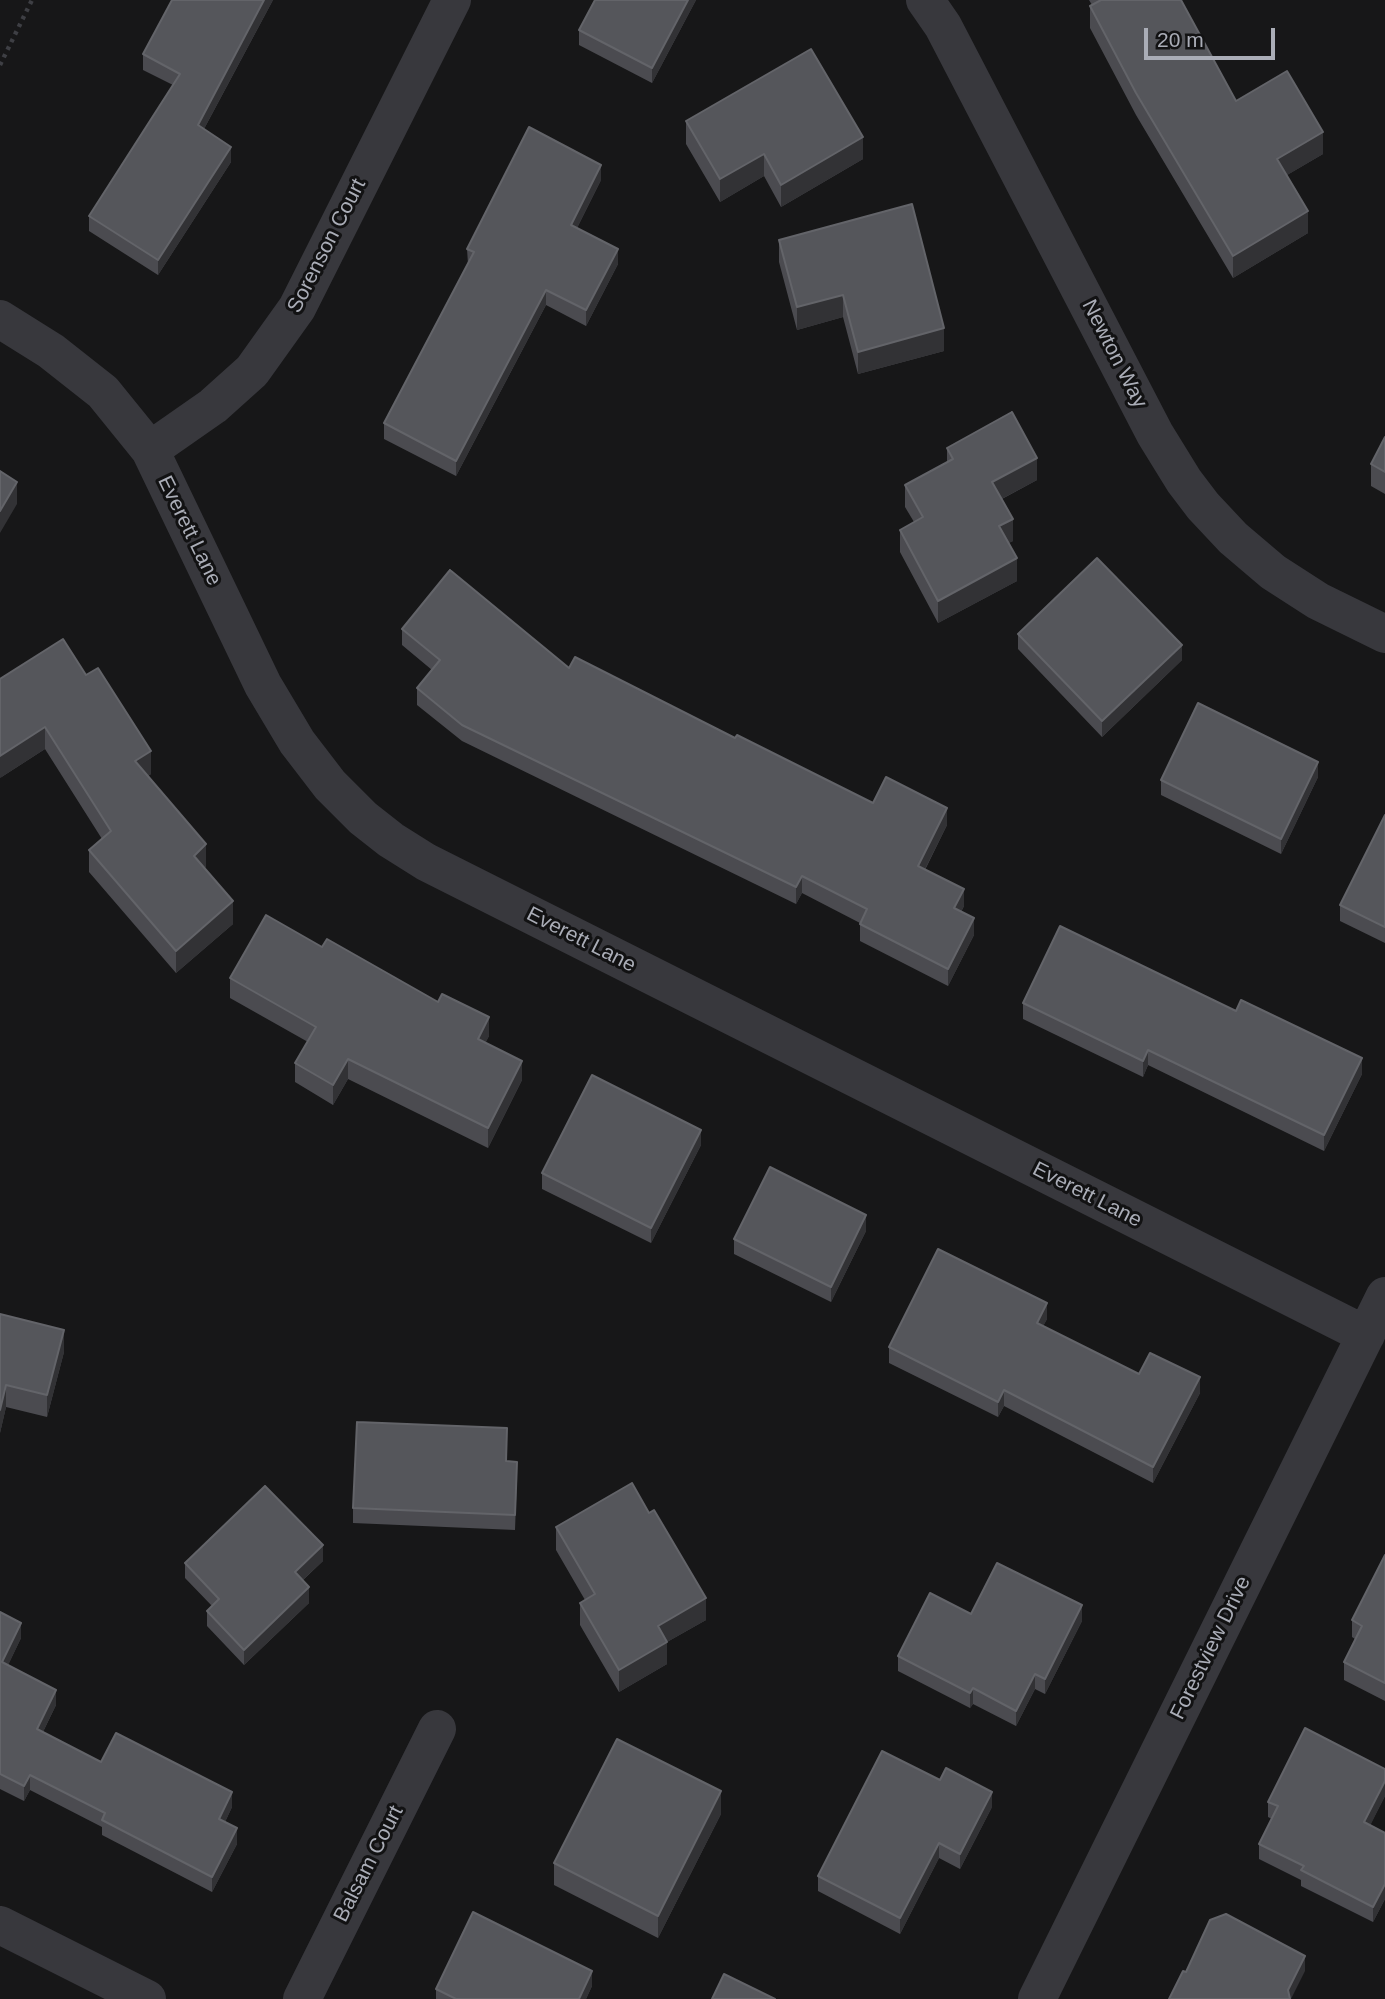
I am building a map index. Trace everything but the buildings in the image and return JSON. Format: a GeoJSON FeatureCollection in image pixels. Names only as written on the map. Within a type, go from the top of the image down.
{"type":"FeatureCollection","features":[{"type":"Feature","properties":{"kind":"street","name":"Sorenson Court"},"geometry":{"type":"LineString","coordinates":[[150,450],[213,406],[252,371],[297,308],[452,0]]}},
{"type":"Feature","properties":{"kind":"street","name":"Newton Way"},"geometry":{"type":"LineString","coordinates":[[925,0],[943,26],[1155,434],[1184,481],[1233,538],[1273,572],[1318,601],[1385,634]]}},
{"type":"Feature","properties":{"kind":"street","name":"Everett Lane"},"geometry":{"type":"LineString","coordinates":[[0,319],[51,351],[103,392],[150,450],[263,685],[297,742],[330,785],[363,818],[391,840],[426,862],[1366,1335]]}},
{"type":"Feature","properties":{"kind":"street","name":"Forestview Drive"},"geometry":{"type":"LineString","coordinates":[[1037,1999],[1385,1296]]}},
{"type":"Feature","properties":{"kind":"street","name":"Balsam Court"},"geometry":{"type":"LineString","coordinates":[[302,1999],[437,1729]]}},
{"type":"Feature","properties":{"kind":"street"},"geometry":{"type":"LineString","coordinates":[[0,1926],[147,1999]]}},
{"type":"Feature","properties":{"kind":"path"},"geometry":{"type":"LineString","coordinates":[[0,65],[32,0]]}}]}
